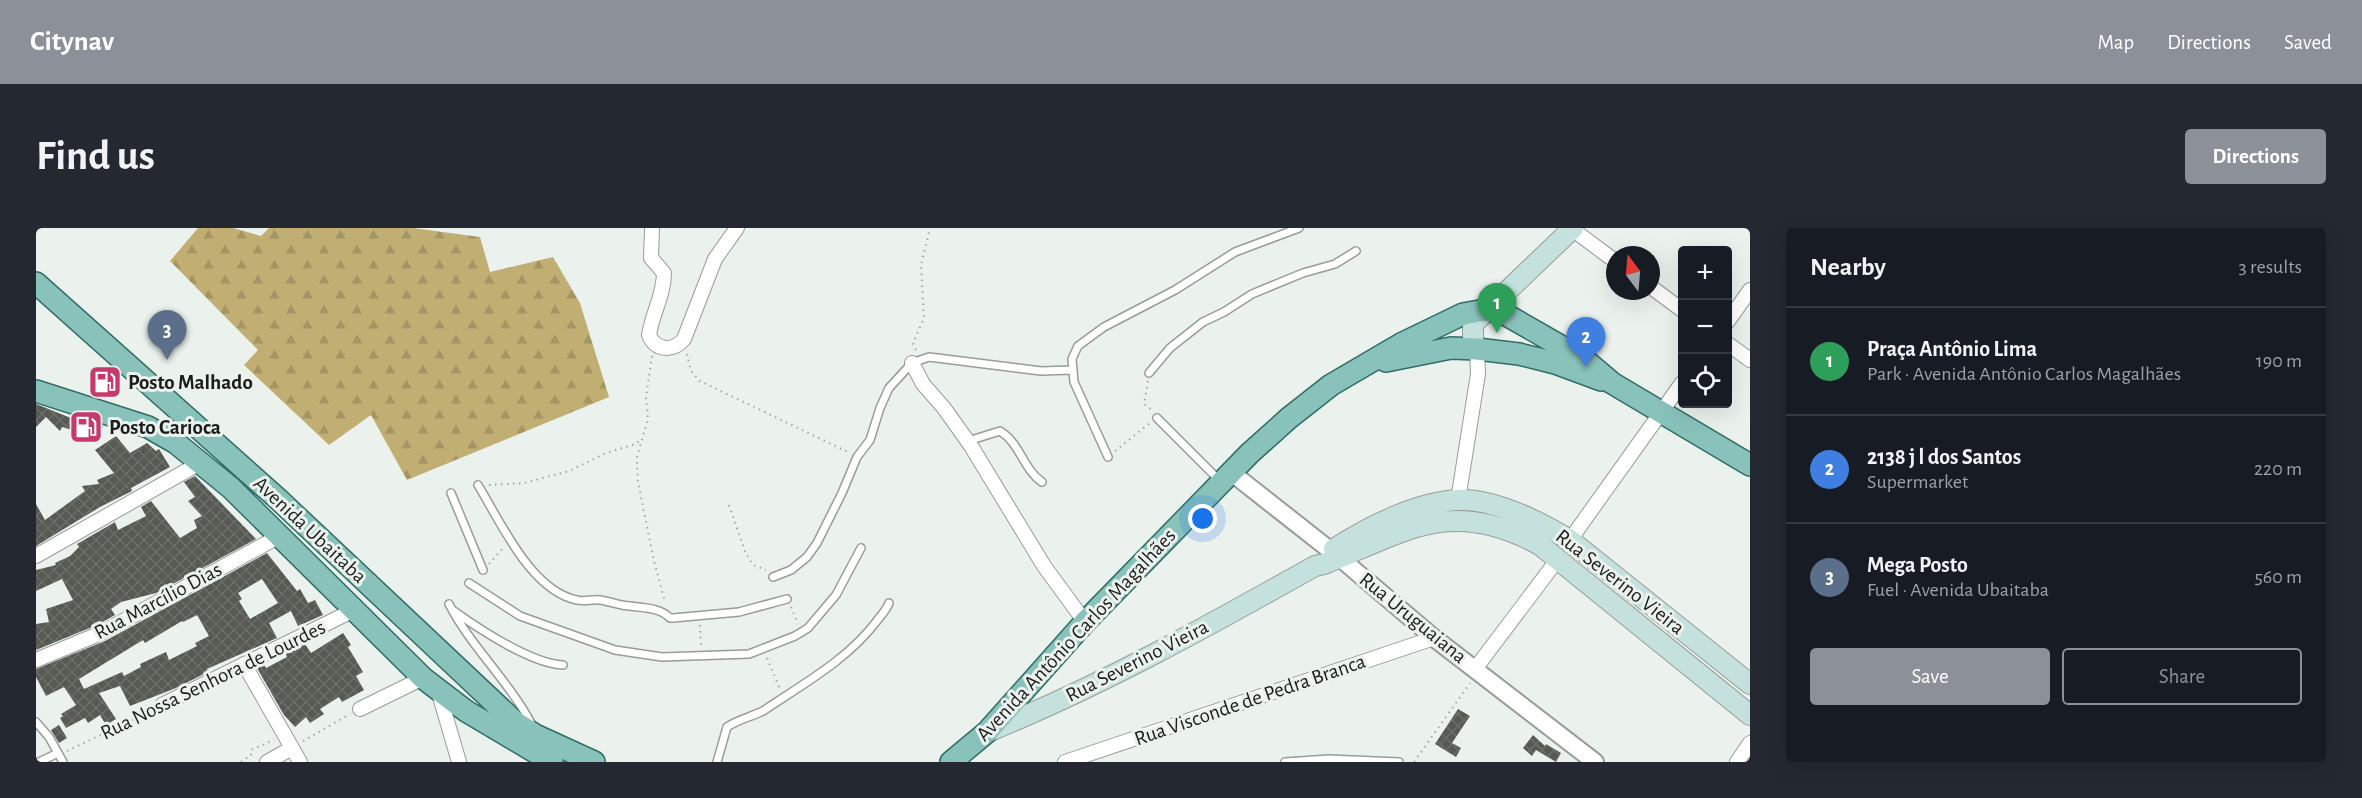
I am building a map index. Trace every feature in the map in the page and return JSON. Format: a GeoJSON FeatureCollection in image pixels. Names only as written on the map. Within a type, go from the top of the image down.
{"type":"FeatureCollection","features":[{"type":"Feature","properties":{"kind":"main road"},"geometry":{"type":"LineString","coordinates":[[1477,349],[1473,340],[1473,324],[1572,228]]}},
{"type":"Feature","properties":{"kind":"main road","name":"Avenida Ubaitaba"},"geometry":{"type":"LineString","coordinates":[[36,283],[278,499],[516,723],[535,735],[594,762]]}},
{"type":"Feature","properties":{"kind":"main road","name":"Avenida Antônio Carlos Magalhães"},"geometry":{"type":"LineString","coordinates":[[951,762],[987,732],[1084,622],[1223,474],[1330,385],[1434,327],[1463,314],[1485,310],[1503,313],[1585,360],[1612,383],[1750,465]]}},
{"type":"Feature","properties":{"kind":"main road"},"geometry":{"type":"LineString","coordinates":[[1519,354],[1526,346],[1527,340],[1522,324]]}},
{"type":"Feature","properties":{"kind":"main road","name":"Avenida Antônio Carlos Magalhães"},"geometry":{"type":"LineString","coordinates":[[1330,385],[1385,362],[1451,348],[1519,354],[1555,363],[1612,383]]}},
{"type":"Feature","properties":{"kind":"main road","name":"Avenida Ubaitaba"},"geometry":{"type":"LineString","coordinates":[[36,391],[148,427],[176,443],[231,488],[278,537],[430,684],[466,711],[552,762]]}},
{"type":"Feature","properties":{"kind":"main road"},"geometry":{"type":"LineString","coordinates":[[148,427],[165,399]]}},
{"type":"Feature","properties":{"kind":"main road","name":"Rua Severino Vieira"},"geometry":{"type":"LineString","coordinates":[[1336,554],[1352,538],[1403,513],[1458,500],[1478,502],[1517,512],[1538,521],[1570,540],[1750,684]]}},
{"type":"Feature","properties":{"kind":"main road","name":"Rua Severino Vieira"},"geometry":{"type":"LineString","coordinates":[[987,732],[1057,703],[1185,639],[1336,554],[1427,524],[1458,520],[1478,521],[1514,531],[1540,545],[1750,715]]}},
{"type":"Feature","properties":{"kind":"main road"},"geometry":{"type":"LineString","coordinates":[[1644,630],[1659,611]]}},
{"type":"Feature","properties":{"kind":"street"},"geometry":{"type":"LineString","coordinates":[[652,228],[651,258],[664,273],[664,286],[651,319],[649,335],[654,344],[662,348],[674,348],[684,339],[714,259],[732,233]]}},
{"type":"Feature","properties":{"kind":"street"},"geometry":{"type":"LineString","coordinates":[[1572,228],[1606,254]]}},
{"type":"Feature","properties":{"kind":"street"},"geometry":{"type":"LineString","coordinates":[[1732,315],[1750,290]]}},
{"type":"Feature","properties":{"kind":"street"},"geometry":{"type":"LineString","coordinates":[[1660,293],[1678,306]]}},
{"type":"Feature","properties":{"kind":"street"},"geometry":{"type":"LineString","coordinates":[[1732,347],[1750,360]]}},
{"type":"Feature","properties":{"kind":"street"},"geometry":{"type":"LineString","coordinates":[[1458,500],[1478,374],[1477,349]]}},
{"type":"Feature","properties":{"kind":"street"},"geometry":{"type":"LineString","coordinates":[[916,361],[923,384],[968,441],[1044,566],[1084,622]]}},
{"type":"Feature","properties":{"kind":"street"},"geometry":{"type":"LineString","coordinates":[[1570,540],[1678,390]]}},
{"type":"Feature","properties":{"kind":"street"},"geometry":{"type":"LineString","coordinates":[[36,556],[200,463]]}},
{"type":"Feature","properties":{"kind":"street","name":"Rua Uruguaiana"},"geometry":{"type":"LineString","coordinates":[[1223,474],[1336,554],[1434,638],[1595,762]]}},
{"type":"Feature","properties":{"kind":"street","name":"Rua Marcílio Dias"},"geometry":{"type":"LineString","coordinates":[[36,660],[101,633],[278,537]]}},
{"type":"Feature","properties":{"kind":"street"},"geometry":{"type":"LineString","coordinates":[[1476,670],[1558,559]]}},
{"type":"Feature","properties":{"kind":"street","name":"Rua Nossa Senhora de Lourdes"},"geometry":{"type":"LineString","coordinates":[[162,705],[354,610]]}},
{"type":"Feature","properties":{"kind":"street","name":"Rua Visconde de Pedra Branca"},"geometry":{"type":"LineString","coordinates":[[1065,762],[1434,638]]}},
{"type":"Feature","properties":{"kind":"street"},"geometry":{"type":"LineString","coordinates":[[244,664],[300,762]]}},
{"type":"Feature","properties":{"kind":"street"},"geometry":{"type":"LineString","coordinates":[[360,709],[430,684],[459,762]]}},
{"type":"Feature","properties":{"kind":"street"},"geometry":{"type":"LineString","coordinates":[[1737,762],[1750,743]]}},
{"type":"Feature","properties":{"kind":"street"},"geometry":{"type":"LineString","coordinates":[[267,762],[292,748]]}},
{"type":"Feature","properties":{"kind":"lane"},"geometry":{"type":"LineString","coordinates":[[1108,457],[1083,406],[1072,370],[1075,350],[1104,327],[1175,290],[1235,252],[1299,228]]}},
{"type":"Feature","properties":{"kind":"lane"},"geometry":{"type":"LineString","coordinates":[[1149,373],[1170,348],[1203,322],[1252,294],[1303,273],[1335,264],[1356,251]]}},
{"type":"Feature","properties":{"kind":"lane"},"geometry":{"type":"LineString","coordinates":[[773,577],[791,570],[807,558],[818,543],[857,457],[870,440],[889,388],[916,361],[929,357],[1041,371],[1072,370]]}},
{"type":"Feature","properties":{"kind":"lane"},"geometry":{"type":"LineString","coordinates":[[1157,418],[1223,474]]}},
{"type":"Feature","properties":{"kind":"lane"},"geometry":{"type":"LineString","coordinates":[[968,441],[1000,431],[1014,445],[1033,476],[1042,482]]}},
{"type":"Feature","properties":{"kind":"lane"},"geometry":{"type":"LineString","coordinates":[[478,485],[492,512],[529,568],[555,590],[578,601],[599,599],[666,613],[673,618],[739,612],[787,599]]}},
{"type":"Feature","properties":{"kind":"lane"},"geometry":{"type":"LineString","coordinates":[[451,493],[483,570]]}},
{"type":"Feature","properties":{"kind":"lane"},"geometry":{"type":"LineString","coordinates":[[469,583],[520,616],[603,646],[662,657],[749,654],[763,650],[808,628],[836,595],[861,548]]}},
{"type":"Feature","properties":{"kind":"lane"},"geometry":{"type":"LineString","coordinates":[[717,762],[727,727],[738,719],[753,716],[784,697],[854,648],[866,637],[889,603]]}},
{"type":"Feature","properties":{"kind":"lane"},"geometry":{"type":"LineString","coordinates":[[535,735],[532,723],[506,682],[470,638],[450,606],[481,630],[518,650],[553,664],[563,665]]}},
{"type":"Feature","properties":{"kind":"lane"},"geometry":{"type":"LineString","coordinates":[[36,722],[50,737],[63,762]]}},
{"type":"Feature","properties":{"kind":"lane"},"geometry":{"type":"LineString","coordinates":[[39,762],[58,753]]}},
{"type":"Feature","properties":{"kind":"lane"},"geometry":{"type":"LineString","coordinates":[[1285,762],[1329,759],[1399,762]]}},
{"type":"Feature","properties":{"kind":"path"},"geometry":{"type":"LineString","coordinates":[[916,361],[913,343],[924,318],[921,265],[930,228]]}},
{"type":"Feature","properties":{"kind":"path"},"geometry":{"type":"LineString","coordinates":[[684,339],[691,371],[700,381],[857,457]]}},
{"type":"Feature","properties":{"kind":"path"},"geometry":{"type":"LineString","coordinates":[[654,344],[646,397],[648,419],[637,457],[638,482],[654,561],[664,592],[666,613]]}},
{"type":"Feature","properties":{"kind":"path"},"geometry":{"type":"LineString","coordinates":[[1108,457],[1157,418],[1144,404],[1149,373]]}},
{"type":"Feature","properties":{"kind":"path"},"geometry":{"type":"LineString","coordinates":[[478,485],[507,485],[569,471],[642,439]]}},
{"type":"Feature","properties":{"kind":"path"},"geometry":{"type":"LineString","coordinates":[[729,505],[746,554],[753,565],[765,569],[773,577]]}},
{"type":"Feature","properties":{"kind":"path"},"geometry":{"type":"LineString","coordinates":[[787,599],[802,632]]}},
{"type":"Feature","properties":{"kind":"path"},"geometry":{"type":"LineString","coordinates":[[699,619],[702,656]]}},
{"type":"Feature","properties":{"kind":"path"},"geometry":{"type":"LineString","coordinates":[[763,650],[784,697]]}},
{"type":"Feature","properties":{"kind":"path"},"geometry":{"type":"LineString","coordinates":[[1414,762],[1476,670]]}},
{"type":"Feature","properties":{"kind":"path","name":"Rua Nossa Senhora de Lourdes"},"geometry":{"type":"LineString","coordinates":[[58,753],[69,751],[162,705]]}},
{"type":"Feature","properties":{"kind":"path"},"geometry":{"type":"LineString","coordinates":[[292,748],[360,709]]}},
{"type":"Feature","properties":{"kind":"path"},"geometry":{"type":"LineString","coordinates":[[241,762],[251,755],[251,750],[284,735]]}},
{"type":"Feature","properties":{"kind":"green space"},"geometry":{"type":"Polygon","coordinates":[[[198,228],[233,228],[261,236],[269,228],[413,228],[480,237],[490,272],[553,257],[580,303],[609,397],[407,480],[371,415],[329,445],[244,365],[258,350],[170,261],[198,228]]]}},
{"type":"Feature","properties":{"kind":"building"},"geometry":{"type":"Polygon","coordinates":[[[36,404],[71,418],[72,416],[103,426],[99,438],[62,427],[60,431],[46,417],[36,427],[36,404]]]}},
{"type":"Feature","properties":{"kind":"building"},"geometry":{"type":"Polygon","coordinates":[[[116,436],[130,453],[147,443],[156,451],[159,449],[170,467],[36,546],[36,504],[45,520],[85,491],[82,486],[99,484],[97,480],[114,473],[95,450],[116,436]]]}},
{"type":"Feature","properties":{"kind":"building"},"geometry":{"type":"Polygon","coordinates":[[[195,476],[256,539],[156,593],[121,602],[111,609],[115,615],[97,625],[36,650],[36,624],[49,622],[46,609],[73,600],[62,579],[36,591],[36,570],[56,565],[55,563],[70,556],[79,547],[77,544],[115,522],[118,530],[146,516],[141,507],[151,501],[180,538],[197,528],[194,520],[202,516],[188,501],[195,497],[184,482],[195,476]]]}},
{"type":"Feature","properties":{"kind":"building"},"geometry":{"type":"Polygon","coordinates":[[[267,553],[297,591],[300,589],[308,603],[315,600],[323,615],[298,626],[291,611],[269,623],[277,638],[207,669],[208,672],[176,688],[130,706],[120,686],[99,693],[116,719],[106,725],[100,715],[88,723],[85,718],[66,728],[60,718],[63,716],[61,714],[76,705],[64,687],[46,696],[36,677],[36,669],[105,641],[267,553]],[[262,579],[238,593],[242,599],[239,601],[250,619],[278,603],[262,579]],[[197,615],[182,621],[145,643],[143,640],[79,679],[84,689],[122,672],[124,676],[141,667],[140,664],[166,652],[169,660],[197,646],[195,643],[209,636],[197,615]]]}},
{"type":"Feature","properties":{"kind":"building"},"geometry":{"type":"Polygon","coordinates":[[[343,633],[351,645],[348,647],[363,672],[356,676],[364,690],[342,702],[339,697],[320,709],[324,714],[310,723],[306,717],[295,727],[284,715],[257,668],[264,665],[266,668],[305,644],[311,653],[343,633]]]}},
{"type":"Feature","properties":{"kind":"building"},"geometry":{"type":"Polygon","coordinates":[[[1458,709],[1470,716],[1452,743],[1461,748],[1456,757],[1435,744],[1458,709]]]}},
{"type":"Feature","properties":{"kind":"building"},"geometry":{"type":"Polygon","coordinates":[[[59,725],[67,738],[59,743],[51,730],[59,725]]]}},
{"type":"Feature","properties":{"kind":"building"},"geometry":{"type":"Polygon","coordinates":[[[1533,735],[1545,746],[1546,744],[1561,753],[1556,762],[1536,750],[1532,756],[1523,748],[1533,735]]]}},
{"type":"Feature","properties":{"kind":"place","name":"Praça Antônio Lima"},"geometry":{"type":"Point","coordinates":[1497,333]}},
{"type":"Feature","properties":{"kind":"place","name":"Mega Posto"},"geometry":{"type":"Point","coordinates":[167,360]}},
{"type":"Feature","properties":{"kind":"place","name":"2138 j l dos Santos"},"geometry":{"type":"Point","coordinates":[1586,367]}},
{"type":"Feature","properties":{"kind":"place","name":"Posto Malhado"},"geometry":{"type":"Point","coordinates":[105,382]}},
{"type":"Feature","properties":{"kind":"place","name":"Posto Carioca"},"geometry":{"type":"Point","coordinates":[86,427]}}]}
